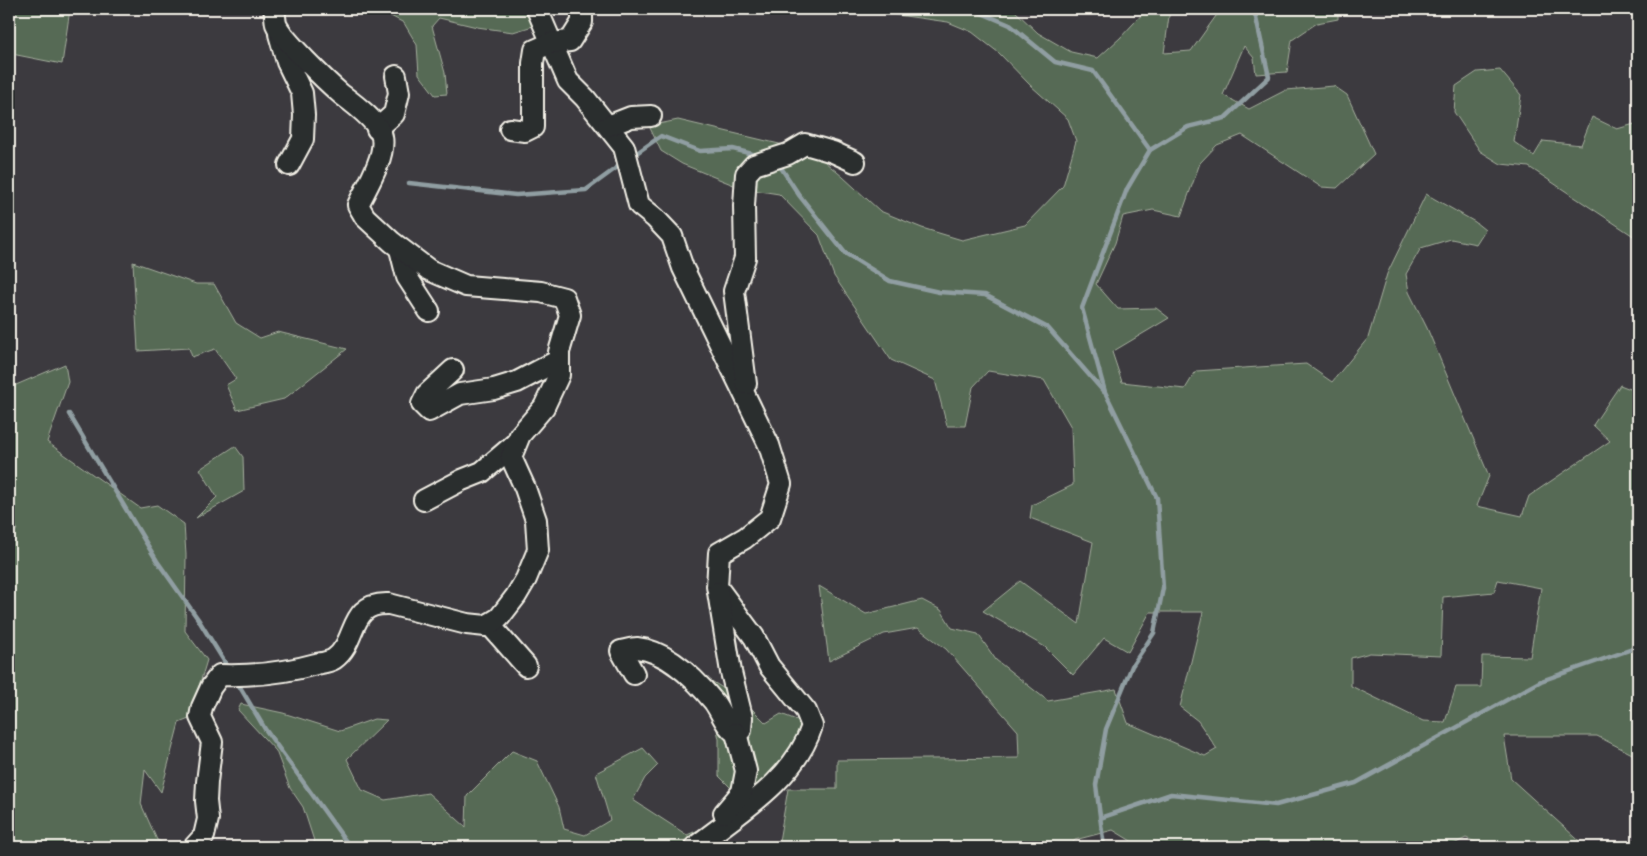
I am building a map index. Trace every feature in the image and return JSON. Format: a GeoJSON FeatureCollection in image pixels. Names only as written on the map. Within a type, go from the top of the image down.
{"type":"FeatureCollection","features":[{"type":"Feature","properties":{"kind":"street"},"geometry":{"type":"LineString","coordinates":[[538,9],[568,81],[585,98],[624,147],[639,205],[672,236],[684,268],[769,445],[781,484],[770,518],[745,538],[719,553],[717,587],[731,672],[742,717],[742,730],[736,733]]}},
{"type":"Feature","properties":{"kind":"street"},"geometry":{"type":"LineString","coordinates":[[510,129],[525,131],[533,127],[533,63],[535,50],[551,42],[570,41],[582,22],[582,12]]}},
{"type":"Feature","properties":{"kind":"street"},"geometry":{"type":"LineString","coordinates":[[194,847],[204,836],[208,819],[206,800],[212,742],[200,718],[202,707],[211,687],[220,675],[247,676],[270,674],[307,667],[334,659],[343,648],[365,608],[376,604],[389,604],[467,624],[486,626],[498,618],[516,596],[526,579],[538,550],[536,520],[525,488],[511,457],[520,435],[544,407],[559,375],[559,352],[570,316],[564,298],[541,292],[466,286],[429,270],[400,249],[365,218],[358,205],[382,150],[382,136],[370,118],[330,85],[291,44],[275,17]]}},
{"type":"Feature","properties":{"kind":"street"},"geometry":{"type":"LineString","coordinates":[[275,17],[287,62],[302,93],[304,115],[302,138],[289,165]]}},
{"type":"Feature","properties":{"kind":"street"},"geometry":{"type":"LineString","coordinates":[[377,129],[394,114],[399,93],[396,76]]}},
{"type":"Feature","properties":{"kind":"street"},"geometry":{"type":"LineString","coordinates":[[608,126],[630,117],[650,116]]}},
{"type":"Feature","properties":{"kind":"street"},"geometry":{"type":"LineString","coordinates":[[749,403],[734,291],[745,258],[746,174],[754,165],[788,154],[805,144],[833,152],[855,162]]}},
{"type":"Feature","properties":{"kind":"street"},"geometry":{"type":"LineString","coordinates":[[400,249],[407,277],[429,310]]}},
{"type":"Feature","properties":{"kind":"street"},"geometry":{"type":"LineString","coordinates":[[453,370],[427,394],[422,404],[428,411],[460,394],[494,389],[517,382],[559,360]]}},
{"type":"Feature","properties":{"kind":"street"},"geometry":{"type":"LineString","coordinates":[[424,500],[482,472],[516,443]]}},
{"type":"Feature","properties":{"kind":"street"},"geometry":{"type":"LineString","coordinates":[[695,847],[764,793],[786,773],[808,740],[812,726],[806,711],[769,666],[754,637],[717,587]]}},
{"type":"Feature","properties":{"kind":"street"},"geometry":{"type":"LineString","coordinates":[[489,624],[526,666]]}},
{"type":"Feature","properties":{"kind":"street"},"geometry":{"type":"LineString","coordinates":[[634,674],[622,651],[636,648],[656,654],[677,665],[692,677],[715,704],[730,729],[736,733],[746,771],[742,792],[721,817],[718,829]]}},
{"type":"Feature","properties":{"kind":"green space"},"geometry":{"type":"Polygon","coordinates":[[[15,9],[70,9],[62,64],[12,54],[15,9]]]}},
{"type":"Feature","properties":{"kind":"green space"},"geometry":{"type":"Polygon","coordinates":[[[368,9],[525,9],[534,18],[533,26],[513,32],[477,27],[439,18],[432,26],[445,73],[447,94],[435,95],[419,74],[417,45],[404,23],[385,13],[368,9]]]}},
{"type":"Feature","properties":{"kind":"green space"},"geometry":{"type":"Polygon","coordinates":[[[854,9],[1013,9],[1038,33],[1071,52],[1098,58],[1147,9],[1170,9],[1164,53],[1191,51],[1221,9],[1338,9],[1338,19],[1317,23],[1292,40],[1287,72],[1256,74],[1254,58],[1244,46],[1223,95],[1249,109],[1286,90],[1334,86],[1347,95],[1374,154],[1337,188],[1321,187],[1242,135],[1217,145],[1200,163],[1181,216],[1153,210],[1123,216],[1115,243],[1096,284],[1118,309],[1156,308],[1169,318],[1112,352],[1122,382],[1185,389],[1196,371],[1306,364],[1332,382],[1368,338],[1387,274],[1426,194],[1475,222],[1485,230],[1476,244],[1451,239],[1421,248],[1406,274],[1409,292],[1427,328],[1489,476],[1477,506],[1522,516],[1529,496],[1610,441],[1593,425],[1620,385],[1638,392],[1638,757],[1597,736],[1504,736],[1511,779],[1586,847],[1487,847],[1466,838],[1448,847],[1141,847],[1113,830],[1075,840],[1069,847],[778,847],[788,789],[837,789],[837,760],[1019,758],[1018,731],[946,649],[918,628],[884,634],[829,661],[819,586],[866,614],[922,600],[941,610],[952,628],[978,634],[996,660],[1048,701],[1116,689],[1128,723],[1205,756],[1217,749],[1198,721],[1180,707],[1203,612],[1150,612],[1128,652],[1104,638],[1073,675],[1045,647],[983,611],[1020,581],[1079,624],[1093,542],[1030,518],[1032,505],[1073,485],[1071,427],[1044,380],[988,371],[973,387],[965,426],[947,426],[935,380],[891,360],[834,276],[819,235],[779,194],[741,188],[682,164],[661,151],[649,126],[678,120],[813,152],[880,211],[922,228],[962,240],[1025,225],[1063,186],[1076,141],[1068,119],[1030,85],[999,53],[972,32],[948,22],[854,9]],[[1498,580],[1494,592],[1443,597],[1441,656],[1370,653],[1351,658],[1351,686],[1423,721],[1445,722],[1456,687],[1481,687],[1482,656],[1530,657],[1541,588],[1498,580]]]}},
{"type":"Feature","properties":{"kind":"green space"},"geometry":{"type":"Polygon","coordinates":[[[1500,70],[1521,95],[1514,142],[1534,156],[1543,141],[1581,145],[1592,117],[1617,129],[1638,123],[1638,239],[1529,167],[1501,164],[1480,151],[1454,112],[1456,86],[1477,72],[1500,70]]]}},
{"type":"Feature","properties":{"kind":"green space"},"geometry":{"type":"Polygon","coordinates":[[[133,262],[196,284],[214,284],[236,323],[260,338],[278,332],[347,349],[284,399],[237,410],[226,385],[236,379],[215,349],[192,357],[189,348],[138,351],[133,262]]]}},
{"type":"Feature","properties":{"kind":"green space"},"geometry":{"type":"Polygon","coordinates":[[[65,364],[68,382],[47,442],[140,508],[157,505],[184,524],[186,555],[185,631],[207,660],[189,719],[179,723],[161,792],[145,770],[141,804],[157,840],[171,847],[9,847],[9,539],[17,529],[9,512],[9,388],[65,364]]]}},
{"type":"Feature","properties":{"kind":"green space"},"geometry":{"type":"Polygon","coordinates":[[[235,446],[243,457],[244,491],[196,518],[217,497],[200,469],[235,446]]]}},
{"type":"Feature","properties":{"kind":"green space"},"geometry":{"type":"Polygon","coordinates":[[[736,629],[747,704],[766,723],[781,714],[799,721],[803,728],[790,760],[745,802],[719,776],[719,739],[705,677],[726,690],[736,629]]]}},
{"type":"Feature","properties":{"kind":"green space"},"geometry":{"type":"Polygon","coordinates":[[[241,704],[283,713],[340,731],[374,719],[387,720],[347,759],[362,790],[385,800],[428,793],[466,827],[467,796],[512,751],[537,761],[559,807],[564,829],[585,835],[610,820],[596,773],[643,748],[658,765],[645,778],[633,800],[687,835],[701,829],[680,847],[316,847],[303,807],[290,788],[276,751],[238,710],[241,704]]]}},
{"type":"Feature","properties":{"kind":"waterway"},"geometry":{"type":"LineString","coordinates":[[972,9],[1010,25],[1055,62],[1093,71],[1150,150]]}},
{"type":"Feature","properties":{"kind":"waterway"},"geometry":{"type":"LineString","coordinates":[[1104,847],[1096,785],[1106,729],[1132,666],[1154,633],[1163,588],[1157,498],[1105,392],[1082,308],[1127,189],[1150,150],[1188,127],[1225,118],[1269,77],[1254,9]]}},
{"type":"Feature","properties":{"kind":"waterway"},"geometry":{"type":"LineString","coordinates":[[631,157],[661,136],[700,151],[733,149],[760,156]]}},
{"type":"Feature","properties":{"kind":"waterway"},"geometry":{"type":"LineString","coordinates":[[409,183],[516,195],[586,190],[623,163]]}},
{"type":"Feature","properties":{"kind":"waterway"},"geometry":{"type":"LineString","coordinates":[[778,163],[799,195],[845,253],[890,281],[939,292],[985,295],[1048,328],[1104,392]]}},
{"type":"Feature","properties":{"kind":"waterway"},"geometry":{"type":"LineString","coordinates":[[69,414],[157,561],[198,619],[229,669]]}},
{"type":"Feature","properties":{"kind":"waterway"},"geometry":{"type":"LineString","coordinates":[[1100,818],[1171,794],[1276,805],[1356,783],[1541,681],[1638,647]]}},
{"type":"Feature","properties":{"kind":"waterway"},"geometry":{"type":"LineString","coordinates":[[237,682],[265,729],[350,847]]}}]}
